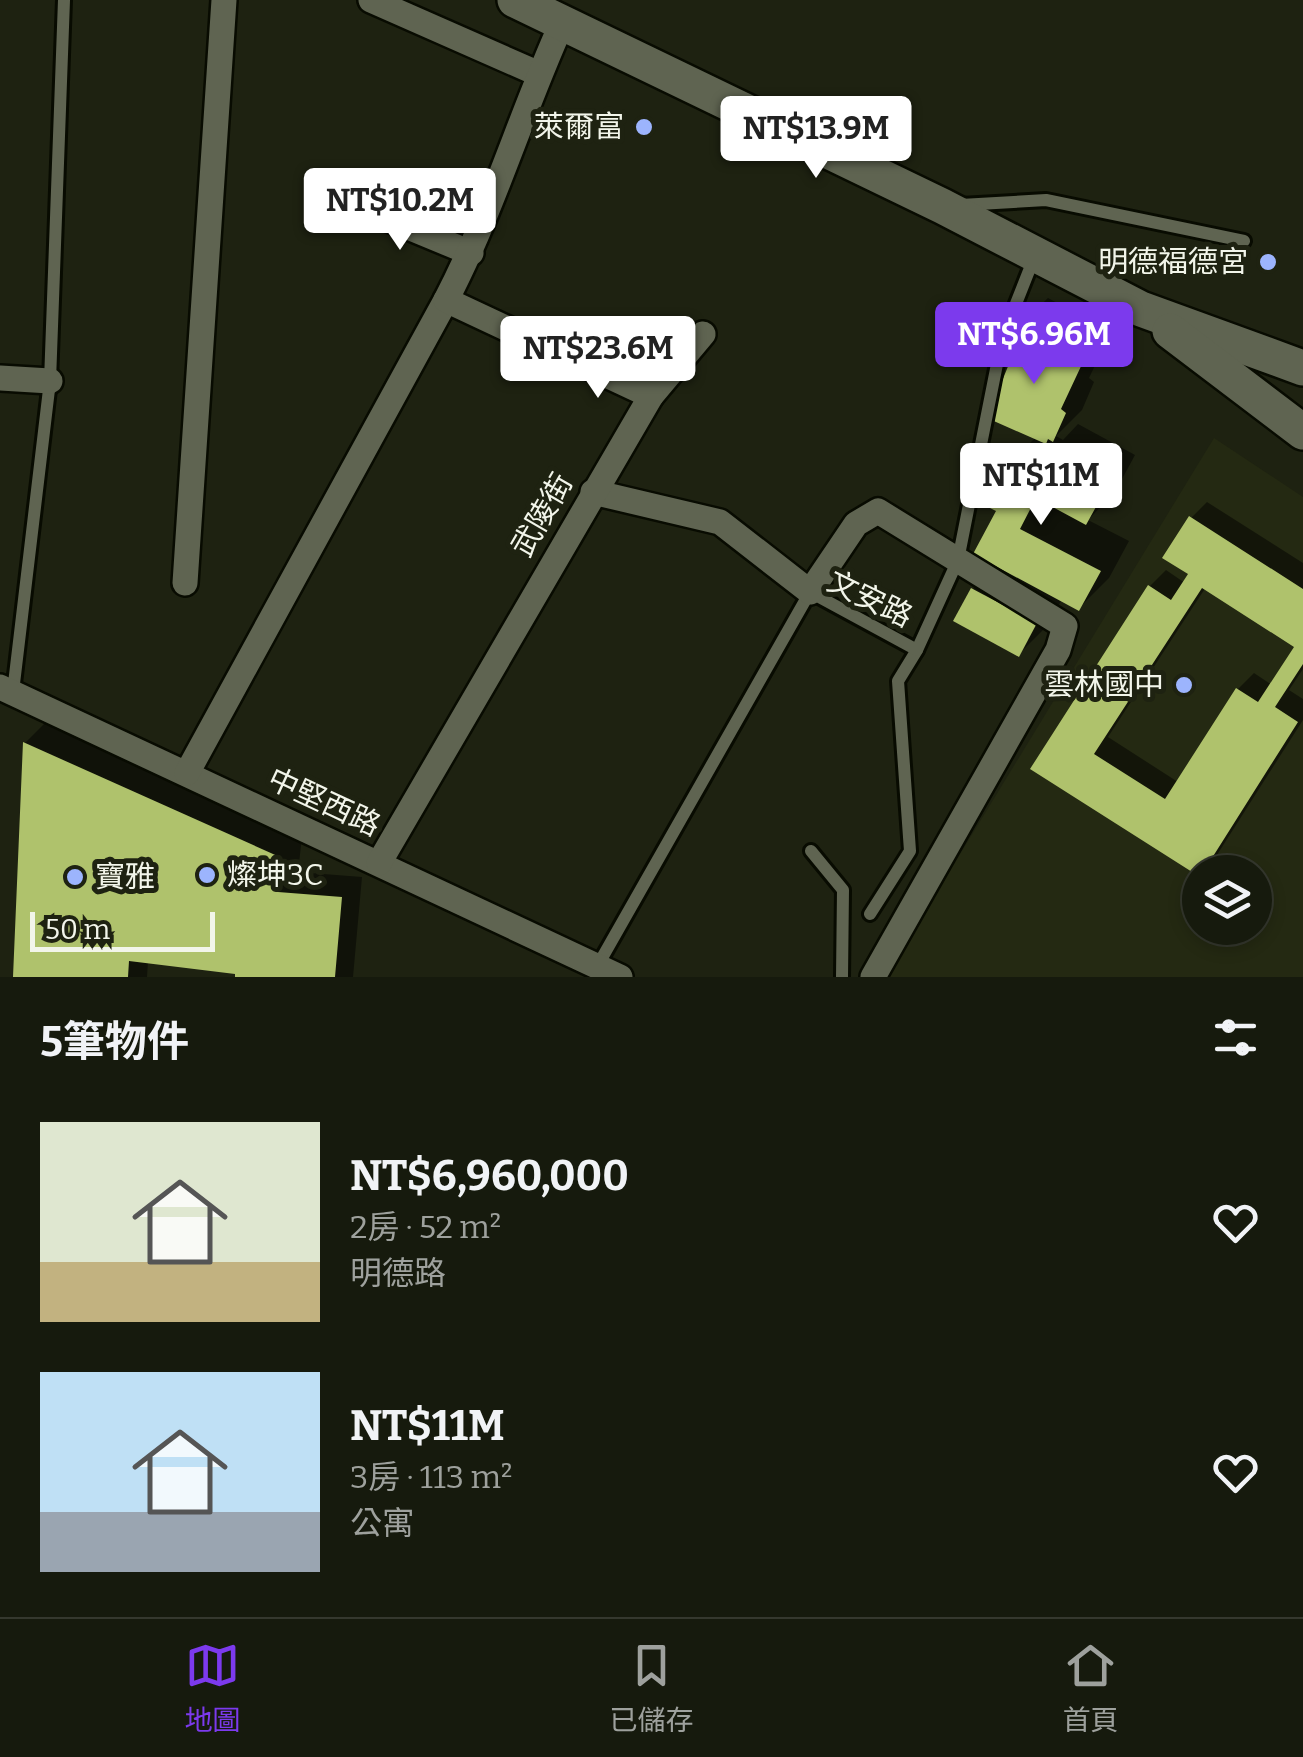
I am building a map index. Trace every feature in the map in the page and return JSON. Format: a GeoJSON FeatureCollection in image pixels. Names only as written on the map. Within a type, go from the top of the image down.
{"type":"FeatureCollection","features":[{"type":"Feature","properties":{"kind":"main road"},"geometry":{"type":"LineString","coordinates":[[516,0],[942,206],[1141,309],[1303,368]]}},
{"type":"Feature","properties":{"kind":"main road"},"geometry":{"type":"LineString","coordinates":[[1141,309],[1303,432]]}},
{"type":"Feature","properties":{"kind":"street"},"geometry":{"type":"LineString","coordinates":[[184,584],[224,0]]}},
{"type":"Feature","properties":{"kind":"street"},"geometry":{"type":"LineString","coordinates":[[371,0],[539,74]]}},
{"type":"Feature","properties":{"kind":"street"},"geometry":{"type":"LineString","coordinates":[[187,773],[470,253],[563,21]]}},
{"type":"Feature","properties":{"kind":"street"},"geometry":{"type":"LineString","coordinates":[[350,203],[470,253]]}},
{"type":"Feature","properties":{"kind":"street"},"geometry":{"type":"LineString","coordinates":[[446,300],[651,396]]}},
{"type":"Feature","properties":{"kind":"street","name":"武陵街"},"geometry":{"type":"LineString","coordinates":[[379,864],[651,396],[702,334]]}},
{"type":"Feature","properties":{"kind":"street"},"geometry":{"type":"LineString","coordinates":[[0,378],[50,381]]}},
{"type":"Feature","properties":{"kind":"street"},"geometry":{"type":"LineString","coordinates":[[593,492],[720,522],[810,592],[856,524],[878,510],[1064,626],[1058,650],[874,977]]}},
{"type":"Feature","properties":{"kind":"street","name":"中堅西路"},"geometry":{"type":"LineString","coordinates":[[6,689],[609,971]]}},
{"type":"Feature","properties":{"kind":"lane"},"geometry":{"type":"LineString","coordinates":[[6,689],[50,381],[64,0]]}},
{"type":"Feature","properties":{"kind":"lane"},"geometry":{"type":"LineString","coordinates":[[942,206],[1046,200],[1244,240]]}},
{"type":"Feature","properties":{"kind":"lane","name":"文安路"},"geometry":{"type":"LineString","coordinates":[[609,971],[810,592],[917,650],[958,560],[1002,339],[1036,253]]}},
{"type":"Feature","properties":{"kind":"lane"},"geometry":{"type":"LineString","coordinates":[[870,914],[910,851],[898,681],[917,650]]}},
{"type":"Feature","properties":{"kind":"lane"},"geometry":{"type":"LineString","coordinates":[[811,851],[843,890],[842,977]]}},
{"type":"Feature","properties":{"kind":"shaded area","name":"雲林國中"},"geometry":{"type":"Polygon","coordinates":[[[1214,438],[1303,497],[1303,977],[885,977],[1214,438]]]}},
{"type":"Feature","properties":{"kind":"building"},"geometry":{"type":"Polygon","coordinates":[[[1016,326],[1083,362],[1061,409],[1066,413],[1053,442],[1048,439],[1046,444],[987,418],[1011,359],[999,355],[1016,326]]]}},
{"type":"Feature","properties":{"kind":"building"},"geometry":{"type":"Polygon","coordinates":[[[1047,453],[1108,485],[1086,525],[1036,498],[1020,529],[1101,571],[1079,611],[973,554],[996,511],[986,506],[1012,458],[1037,471],[1047,453]]]}},
{"type":"Feature","properties":{"kind":"building"},"geometry":{"type":"Polygon","coordinates":[[[1189,516],[1303,589],[1303,664],[1275,707],[1298,722],[1214,855],[1182,855],[1182,866],[1030,769],[1148,585],[1171,600],[1188,574],[1162,558],[1189,516]],[[1202,588],[1094,754],[1165,799],[1236,688],[1258,702],[1294,647],[1202,588]]]}},
{"type":"Feature","properties":{"kind":"building"},"geometry":{"type":"Polygon","coordinates":[[[971,588],[1037,623],[1019,657],[953,621],[971,588]]]}},
{"type":"Feature","properties":{"kind":"building"},"geometry":{"type":"Polygon","coordinates":[[[23,742],[282,858],[278,892],[342,897],[335,977],[235,977],[129,961],[128,977],[13,977],[23,742]]]}},
{"type":"Feature","properties":{"kind":"place","name":"萊爾富"},"geometry":{"type":"Point","coordinates":[644,127]}},
{"type":"Feature","properties":{"kind":"place","name":"明德福德宮"},"geometry":{"type":"Point","coordinates":[1268,262]}},
{"type":"Feature","properties":{"kind":"place","name":"雲林國中"},"geometry":{"type":"Point","coordinates":[1184,685]}},
{"type":"Feature","properties":{"kind":"place","name":"燦坤3C"},"geometry":{"type":"Point","coordinates":[207,875]}},
{"type":"Feature","properties":{"kind":"place","name":"寶雅"},"geometry":{"type":"Point","coordinates":[75,877]}}]}
